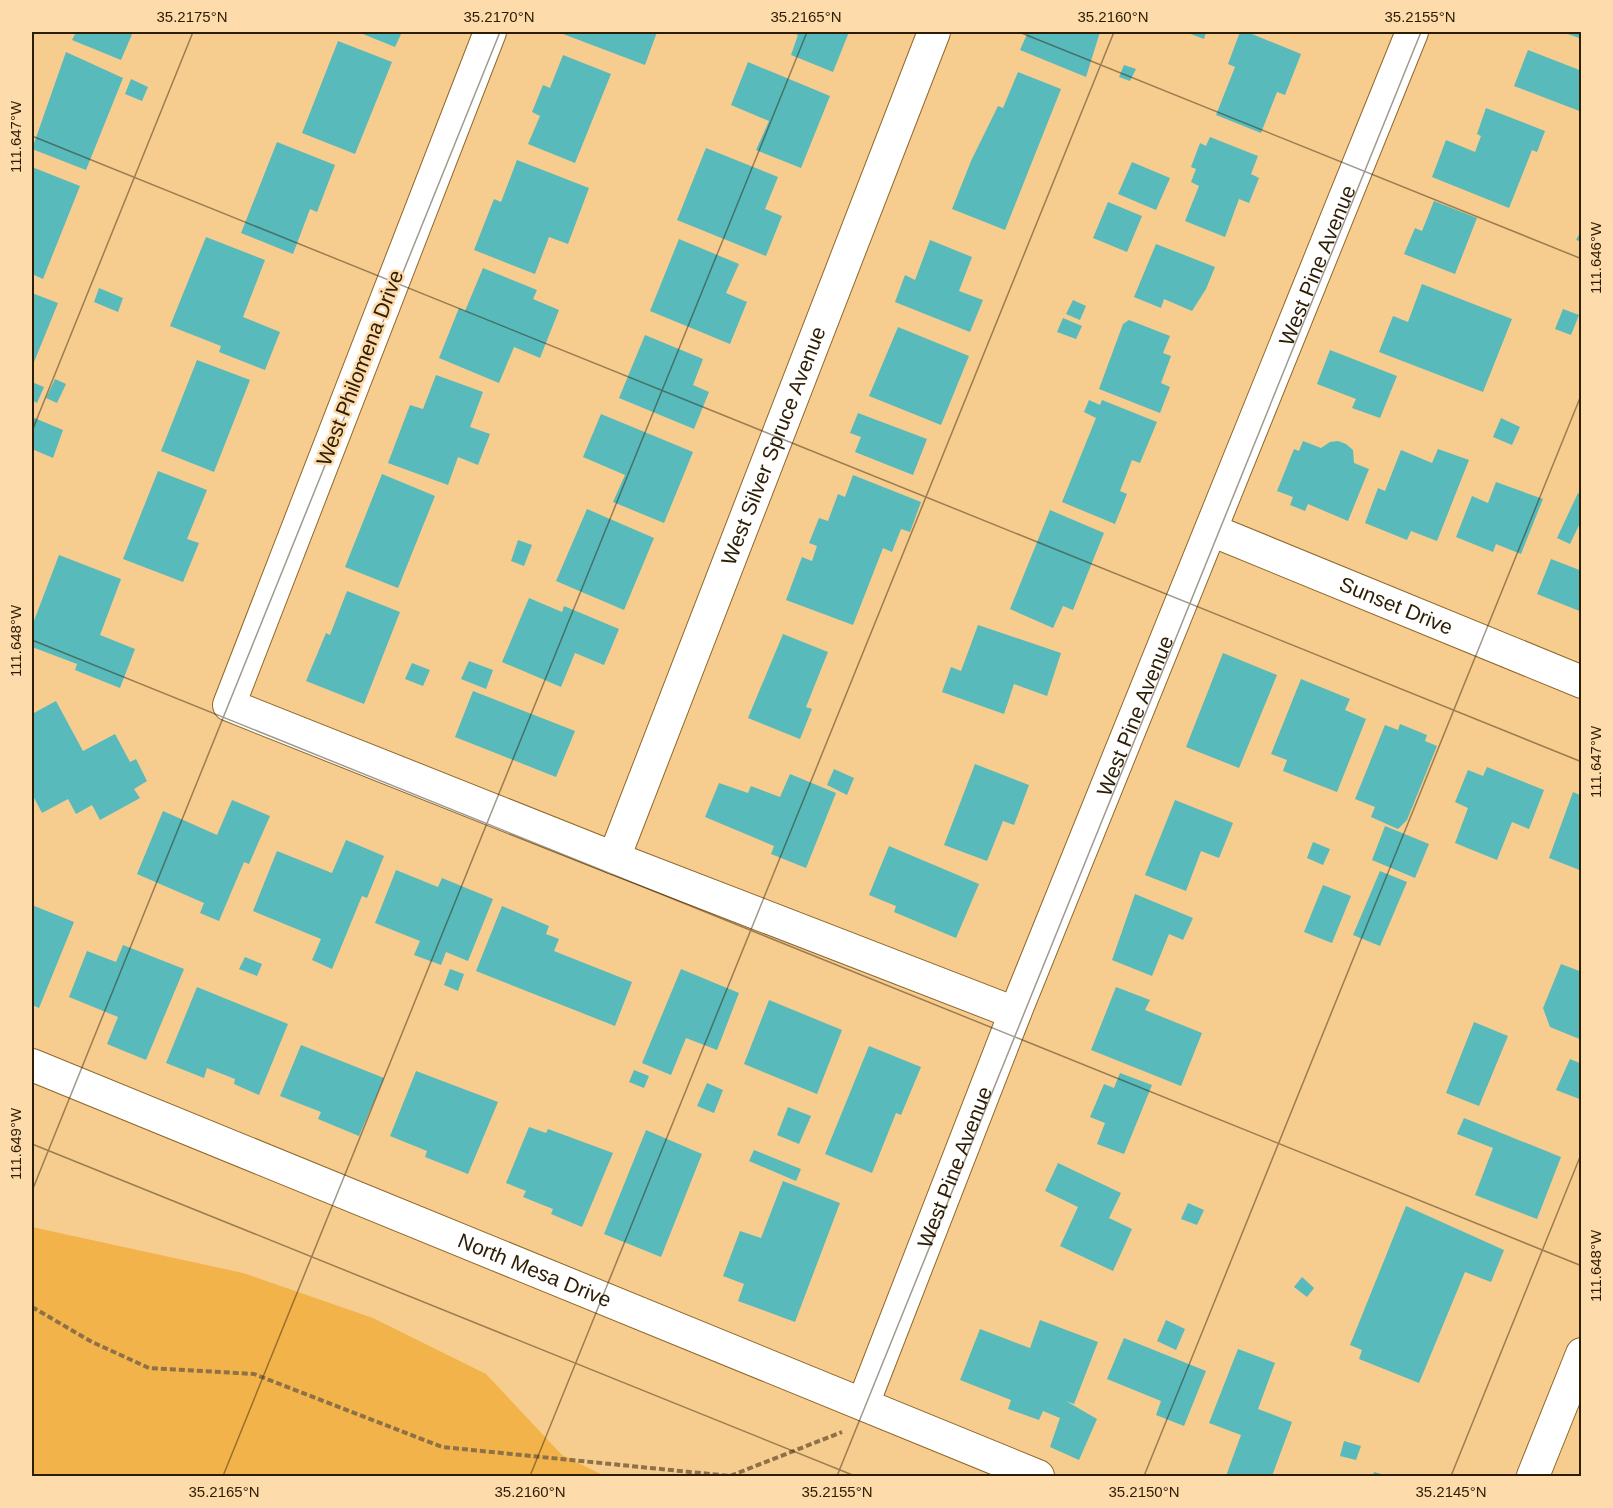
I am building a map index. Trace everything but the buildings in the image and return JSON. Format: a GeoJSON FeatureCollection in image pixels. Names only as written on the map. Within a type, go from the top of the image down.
{"type":"FeatureCollection","features":[{"type":"Feature","properties":{"kind":"street","name":"West Philomena Drive"},"geometry":{"type":"LineString","coordinates":[[490,32],[229,705],[614,858]]}},
{"type":"Feature","properties":{"kind":"street","name":"West Silver Spruce Avenue"},"geometry":{"type":"LineString","coordinates":[[614,858],[934,32]]}},
{"type":"Feature","properties":{"kind":"street","name":"West Pine Avenue"},"geometry":{"type":"LineString","coordinates":[[875,1409],[1015,1013],[1412,32]]}},
{"type":"Feature","properties":{"kind":"street","name":"Sunset Drive"},"geometry":{"type":"LineString","coordinates":[[1211,530],[1581,682]]}},
{"type":"Feature","properties":{"kind":"street"},"geometry":{"type":"LineString","coordinates":[[614,858],[1015,1013]]}},
{"type":"Feature","properties":{"kind":"street","name":"North Mesa Drive"},"geometry":{"type":"LineString","coordinates":[[32,1065],[1038,1476]]}},
{"type":"Feature","properties":{"kind":"street"},"geometry":{"type":"LineString","coordinates":[[1533,1476],[1581,1354]]}},
{"type":"Feature","properties":{"kind":"path"},"geometry":{"type":"LineString","coordinates":[[32,1307],[92,1342],[149,1368],[254,1374],[442,1447],[730,1476],[875,1409]]}},
{"type":"Feature","properties":{"kind":"shaded area"},"geometry":{"type":"Polygon","coordinates":[[[32,1227],[243,1273],[373,1318],[486,1374],[562,1455],[605,1476],[32,1476],[32,1227]]]}}]}
